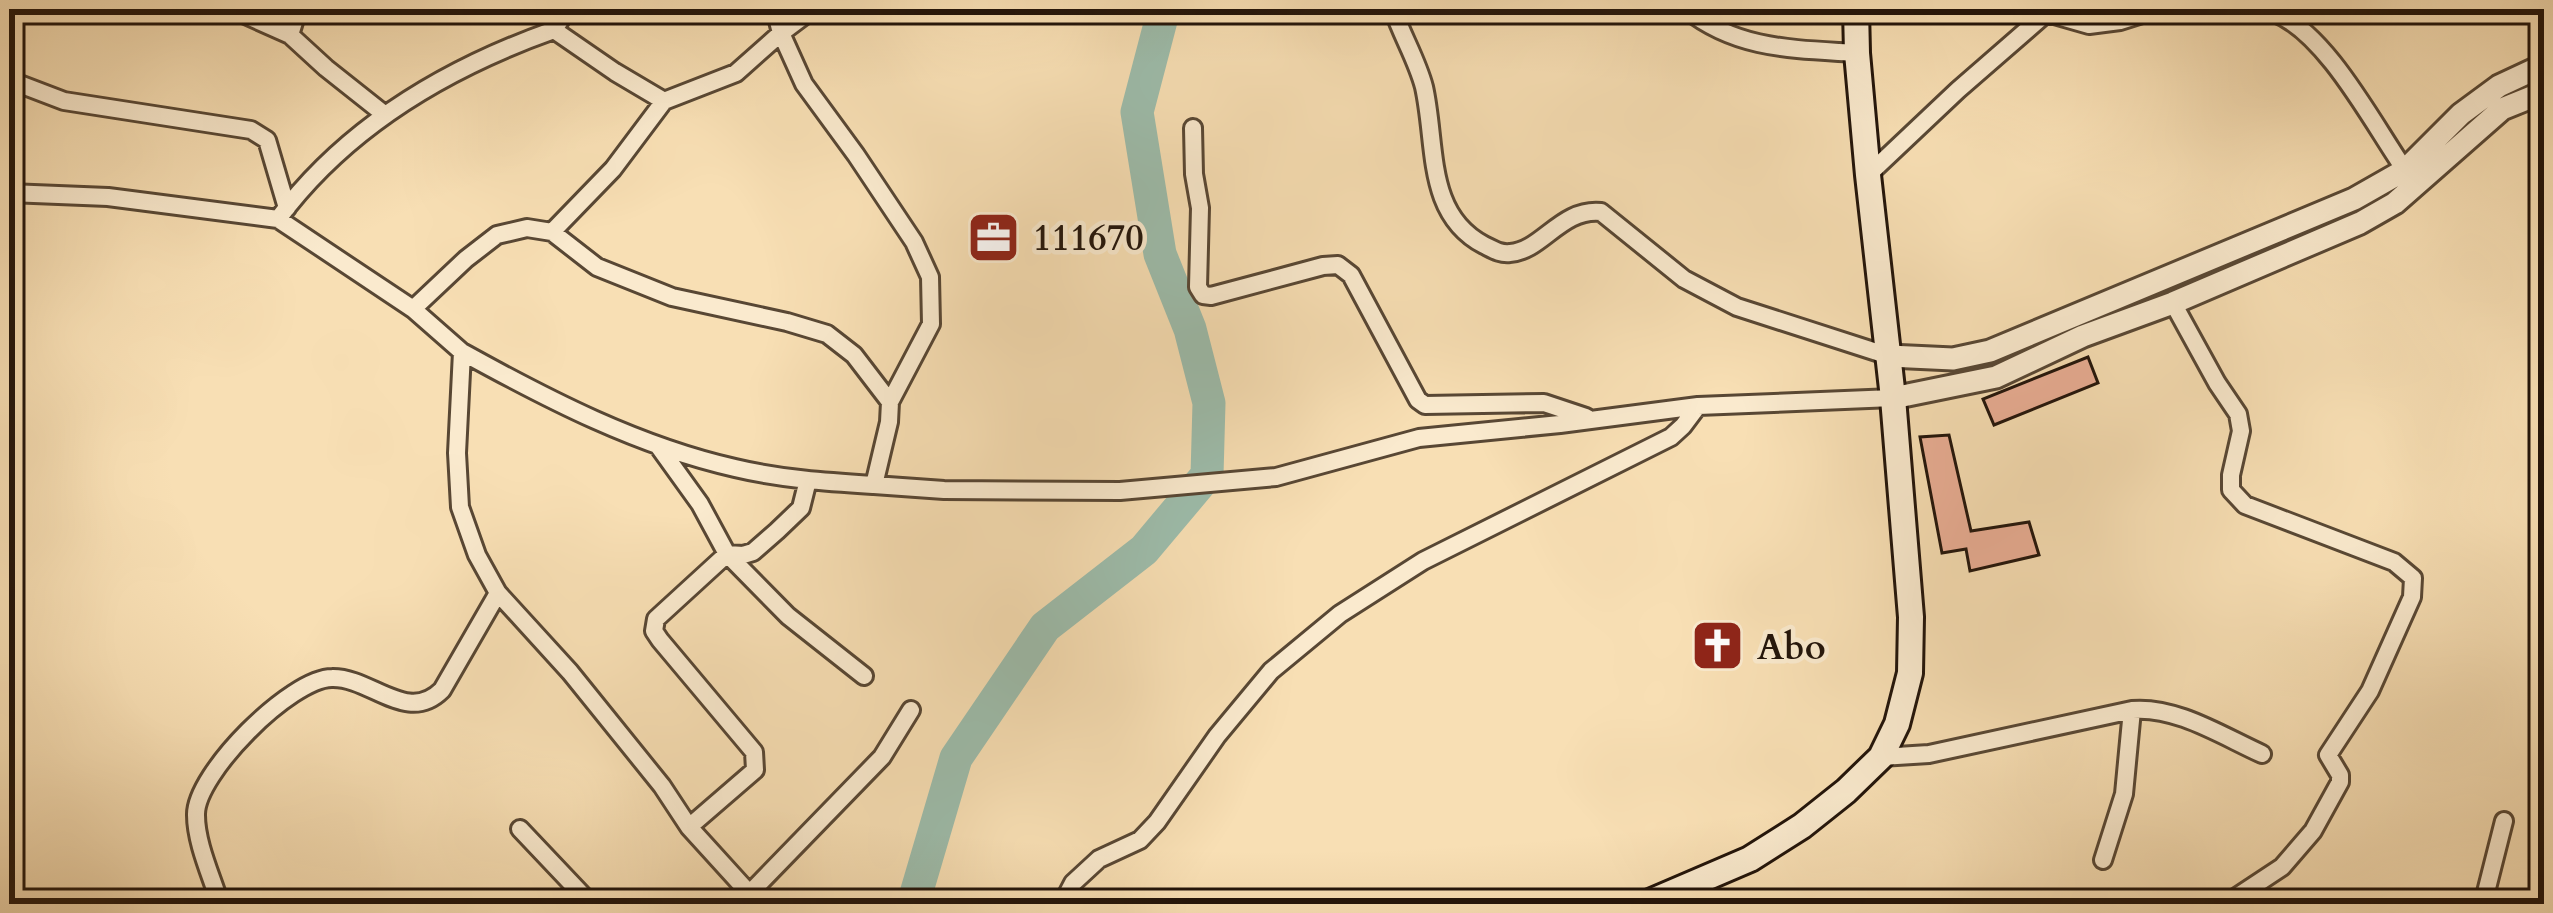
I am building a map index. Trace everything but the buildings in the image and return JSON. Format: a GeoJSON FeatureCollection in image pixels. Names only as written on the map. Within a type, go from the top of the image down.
{"type":"FeatureCollection","features":[{"type":"Feature","properties":{"kind":"main road"},"geometry":{"type":"LineString","coordinates":[[1645,904],[1750,859],[1802,826],[1881,757],[1897,724],[1910,674],[1893,398],[1868,176],[1856,9]]}},
{"type":"Feature","properties":{"kind":"street"},"geometry":{"type":"LineString","coordinates":[[232,9],[290,35],[384,114]]}},
{"type":"Feature","properties":{"kind":"street"},"geometry":{"type":"LineString","coordinates":[[290,35],[298,9]]}},
{"type":"Feature","properties":{"kind":"street"},"geometry":{"type":"LineString","coordinates":[[283,213],[320,171],[384,114],[420,90],[507,47],[554,30],[567,9]]}},
{"type":"Feature","properties":{"kind":"street"},"geometry":{"type":"LineString","coordinates":[[775,9],[804,84],[914,242],[930,277],[932,324],[890,402],[874,485]]}},
{"type":"Feature","properties":{"kind":"street"},"geometry":{"type":"LineString","coordinates":[[552,232],[614,169],[664,101],[736,73],[813,9]]}},
{"type":"Feature","properties":{"kind":"street"},"geometry":{"type":"LineString","coordinates":[[1393,9],[1422,80],[1438,188],[1458,228],[1501,254],[1517,253],[1585,211],[1601,212],[1684,279],[1737,308],[1888,356],[1953,359],[1990,351],[2354,199],[2404,170],[2461,114],[2499,86],[2541,66]]}},
{"type":"Feature","properties":{"kind":"street"},"geometry":{"type":"LineString","coordinates":[[1686,9],[1715,30],[1743,40],[1857,52]]}},
{"type":"Feature","properties":{"kind":"street"},"geometry":{"type":"LineString","coordinates":[[1868,176],[1958,89],[2049,11],[2089,25],[2158,9]]}},
{"type":"Feature","properties":{"kind":"street"},"geometry":{"type":"LineString","coordinates":[[2229,9],[2261,9],[2304,29],[2342,76],[2404,170]]}},
{"type":"Feature","properties":{"kind":"street"},"geometry":{"type":"LineString","coordinates":[[554,30],[664,101]]}},
{"type":"Feature","properties":{"kind":"street"},"geometry":{"type":"LineString","coordinates":[[9,80],[64,101],[251,130],[267,140],[283,213]]}},
{"type":"Feature","properties":{"kind":"street"},"geometry":{"type":"LineString","coordinates":[[9,193],[283,213],[463,352],[585,417],[658,446],[736,468],[808,480],[944,490],[1120,490],[1276,477],[1419,438],[1698,406],[1893,398],[1996,377],[2083,336],[2360,224],[2395,203],[2502,109],[2540,93]]}},
{"type":"Feature","properties":{"kind":"street"},"geometry":{"type":"LineString","coordinates":[[1193,128],[1200,208],[1198,287],[1203,295],[1338,265],[1352,275],[1418,400],[1425,405],[1544,403],[1592,420]]}},
{"type":"Feature","properties":{"kind":"street"},"geometry":{"type":"LineString","coordinates":[[413,309],[497,235],[527,228],[552,232],[597,267],[671,297],[827,334],[854,355],[890,402]]}},
{"type":"Feature","properties":{"kind":"street"},"geometry":{"type":"LineString","coordinates":[[2173,303],[2238,414],[2241,431],[2231,490],[2245,505],[2394,562],[2413,578],[2411,597],[2370,691],[2328,755],[2340,782],[2313,831],[2282,867],[2226,904]]}},
{"type":"Feature","properties":{"kind":"street"},"geometry":{"type":"LineString","coordinates":[[463,352],[457,453],[460,507],[477,555],[499,593],[570,672],[689,827],[754,899],[882,757],[911,710]]}},
{"type":"Feature","properties":{"kind":"street"},"geometry":{"type":"LineString","coordinates":[[1062,904],[1073,883],[1100,860],[1140,839],[1157,822],[1217,736],[1270,671],[1299,646],[1423,561],[1671,437],[1698,406]]}},
{"type":"Feature","properties":{"kind":"street"},"geometry":{"type":"LineString","coordinates":[[658,446],[700,504],[727,554],[788,616],[864,676]]}},
{"type":"Feature","properties":{"kind":"street"},"geometry":{"type":"LineString","coordinates":[[689,827],[755,770],[757,762],[754,752],[660,640],[654,631],[656,619],[727,554],[753,552],[777,531],[801,508],[808,480]]}},
{"type":"Feature","properties":{"kind":"street"},"geometry":{"type":"LineString","coordinates":[[220,904],[199,833],[199,794],[258,720],[326,677],[405,702],[432,700],[499,593]]}},
{"type":"Feature","properties":{"kind":"street"},"geometry":{"type":"LineString","coordinates":[[1881,757],[1929,754],[2151,708],[2262,754]]}},
{"type":"Feature","properties":{"kind":"street"},"geometry":{"type":"LineString","coordinates":[[2103,860],[2124,794],[2132,710]]}},
{"type":"Feature","properties":{"kind":"street"},"geometry":{"type":"LineString","coordinates":[[2483,904],[2504,821]]}},
{"type":"Feature","properties":{"kind":"street"},"geometry":{"type":"LineString","coordinates":[[520,829],[591,904]]}},
{"type":"Feature","properties":{"kind":"waterway"},"geometry":{"type":"LineString","coordinates":[[913,904],[956,758],[1045,627],[1144,550],[1207,475],[1209,403],[1190,329],[1160,254],[1137,112],[1164,9]]}},
{"type":"Feature","properties":{"kind":"place","name":"111670"},"geometry":{"type":"Point","coordinates":[994,237]}},
{"type":"Feature","properties":{"kind":"place","name":"Abo"},"geometry":{"type":"Point","coordinates":[1718,646]}}]}
